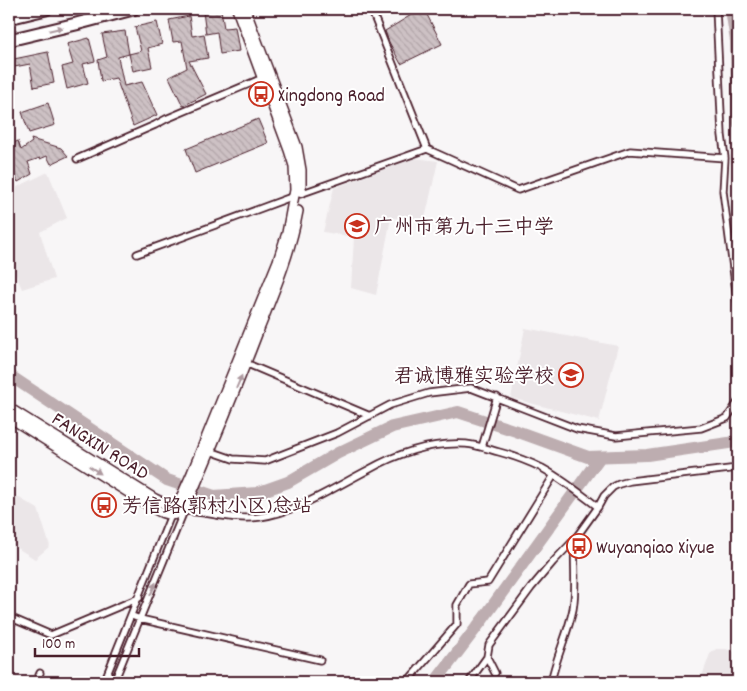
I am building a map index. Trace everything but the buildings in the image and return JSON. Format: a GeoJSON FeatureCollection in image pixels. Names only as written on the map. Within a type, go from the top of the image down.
{"type":"FeatureCollection","features":[{"type":"Feature","properties":{"kind":"highway"},"geometry":{"type":"LineString","coordinates":[[9,18],[46,9]]}},
{"type":"Feature","properties":{"kind":"highway"},"geometry":{"type":"LineString","coordinates":[[9,40],[133,9]]}},
{"type":"Feature","properties":{"kind":"street"},"geometry":{"type":"LineString","coordinates":[[237,9],[292,158],[297,195]]}},
{"type":"Feature","properties":{"kind":"street"},"geometry":{"type":"LineString","coordinates":[[196,474],[210,451],[278,261],[297,195],[301,170],[297,147],[245,9]]}},
{"type":"Feature","properties":{"kind":"street"},"geometry":{"type":"LineString","coordinates":[[371,9],[427,149]]}},
{"type":"Feature","properties":{"kind":"street"},"geometry":{"type":"LineString","coordinates":[[716,9],[722,135],[725,158],[723,191],[738,307]]}},
{"type":"Feature","properties":{"kind":"street"},"geometry":{"type":"LineString","coordinates":[[77,159],[262,78]]}},
{"type":"Feature","properties":{"kind":"street"},"geometry":{"type":"LineString","coordinates":[[137,254],[427,149],[518,190],[630,151],[725,158]]}},
{"type":"Feature","properties":{"kind":"street"},"geometry":{"type":"LineString","coordinates":[[242,362],[370,416]]}},
{"type":"Feature","properties":{"kind":"street"},"geometry":{"type":"LineString","coordinates":[[104,682],[177,512],[185,500],[242,362]]}},
{"type":"Feature","properties":{"kind":"street"},"geometry":{"type":"LineString","coordinates":[[210,451],[233,459],[265,461],[337,433],[390,405],[429,393],[471,388],[578,429],[616,436],[701,428],[726,418],[738,402]]}},
{"type":"Feature","properties":{"kind":"street"},"geometry":{"type":"LineString","coordinates":[[482,447],[497,397]]}},
{"type":"Feature","properties":{"kind":"street","name":"FANGXIN ROAD"},"geometry":{"type":"LineString","coordinates":[[9,408],[177,512]]}},
{"type":"Feature","properties":{"kind":"street","name":"FANGXIN ROAD"},"geometry":{"type":"LineString","coordinates":[[9,417],[160,512],[177,512]]}},
{"type":"Feature","properties":{"kind":"street"},"geometry":{"type":"LineString","coordinates":[[177,512],[202,512],[239,518],[260,517],[285,512],[405,452],[445,444],[466,444],[482,447],[523,460],[554,475],[598,507]]}},
{"type":"Feature","properties":{"kind":"street"},"geometry":{"type":"LineString","coordinates":[[470,682],[487,657],[489,645],[499,631],[531,588],[575,539],[604,496],[613,487],[624,482],[738,468]]}},
{"type":"Feature","properties":{"kind":"street"},"geometry":{"type":"LineString","coordinates":[[407,682],[457,624],[457,605],[469,584],[488,582],[554,475]]}},
{"type":"Feature","properties":{"kind":"street"},"geometry":{"type":"LineString","coordinates":[[114,682],[140,619],[177,512]]}},
{"type":"Feature","properties":{"kind":"street"},"geometry":{"type":"LineString","coordinates":[[550,682],[568,630],[573,607],[575,539]]}},
{"type":"Feature","properties":{"kind":"street"},"geometry":{"type":"LineString","coordinates":[[9,617],[51,635],[139,598]]}},
{"type":"Feature","properties":{"kind":"street"},"geometry":{"type":"LineString","coordinates":[[132,616],[320,660]]}},
{"type":"Feature","properties":{"kind":"street"},"geometry":{"type":"LineString","coordinates":[[487,657],[495,673]]}},
{"type":"Feature","properties":{"kind":"street"},"geometry":{"type":"LineString","coordinates":[[36,682],[40,673]]}},
{"type":"Feature","properties":{"kind":"shaded area","name":"广州市第九十三中学"},"geometry":{"type":"Polygon","coordinates":[[[415,158],[438,161],[425,219],[391,218],[376,295],[351,288],[354,237],[323,232],[334,188],[415,158]]]}},
{"type":"Feature","properties":{"kind":"shaded area"},"geometry":{"type":"Polygon","coordinates":[[[48,172],[67,218],[40,232],[54,279],[22,289],[9,259],[9,191],[48,172]]]}},
{"type":"Feature","properties":{"kind":"shaded area","name":"君诚博雅实验学校"},"geometry":{"type":"Polygon","coordinates":[[[525,328],[618,346],[599,421],[511,398],[525,328]]]}},
{"type":"Feature","properties":{"kind":"shaded area"},"geometry":{"type":"Polygon","coordinates":[[[9,492],[38,509],[50,546],[35,559],[9,543],[9,492]]]}},
{"type":"Feature","properties":{"kind":"shaded area"},"geometry":{"type":"Polygon","coordinates":[[[716,649],[726,649],[738,653],[738,682],[713,682],[702,676],[710,654],[716,649]]]}},
{"type":"Feature","properties":{"kind":"waterway"},"geometry":{"type":"LineString","coordinates":[[731,9],[736,41],[738,123]]}},
{"type":"Feature","properties":{"kind":"waterway"},"geometry":{"type":"LineString","coordinates":[[9,375],[167,480],[214,496],[257,493],[288,482],[338,453],[392,427],[458,412],[588,457],[647,455],[738,440]]}},
{"type":"Feature","properties":{"kind":"waterway"},"geometry":{"type":"LineString","coordinates":[[435,682],[600,457]]}},
{"type":"Feature","properties":{"kind":"place","name":"Xingdong Road"},"geometry":{"type":"Point","coordinates":[261,94]}},
{"type":"Feature","properties":{"kind":"place","name":"广州市第九十三中学"},"geometry":{"type":"Point","coordinates":[357,226]}},
{"type":"Feature","properties":{"kind":"place","name":"君诚博雅实验学校"},"geometry":{"type":"Point","coordinates":[571,375]}},
{"type":"Feature","properties":{"kind":"place","name":"芳信路(郭村小区)总站"},"geometry":{"type":"Point","coordinates":[104,505]}},
{"type":"Feature","properties":{"kind":"place","name":"Wuyanqiao Xiyue"},"geometry":{"type":"Point","coordinates":[579,546]}}]}
